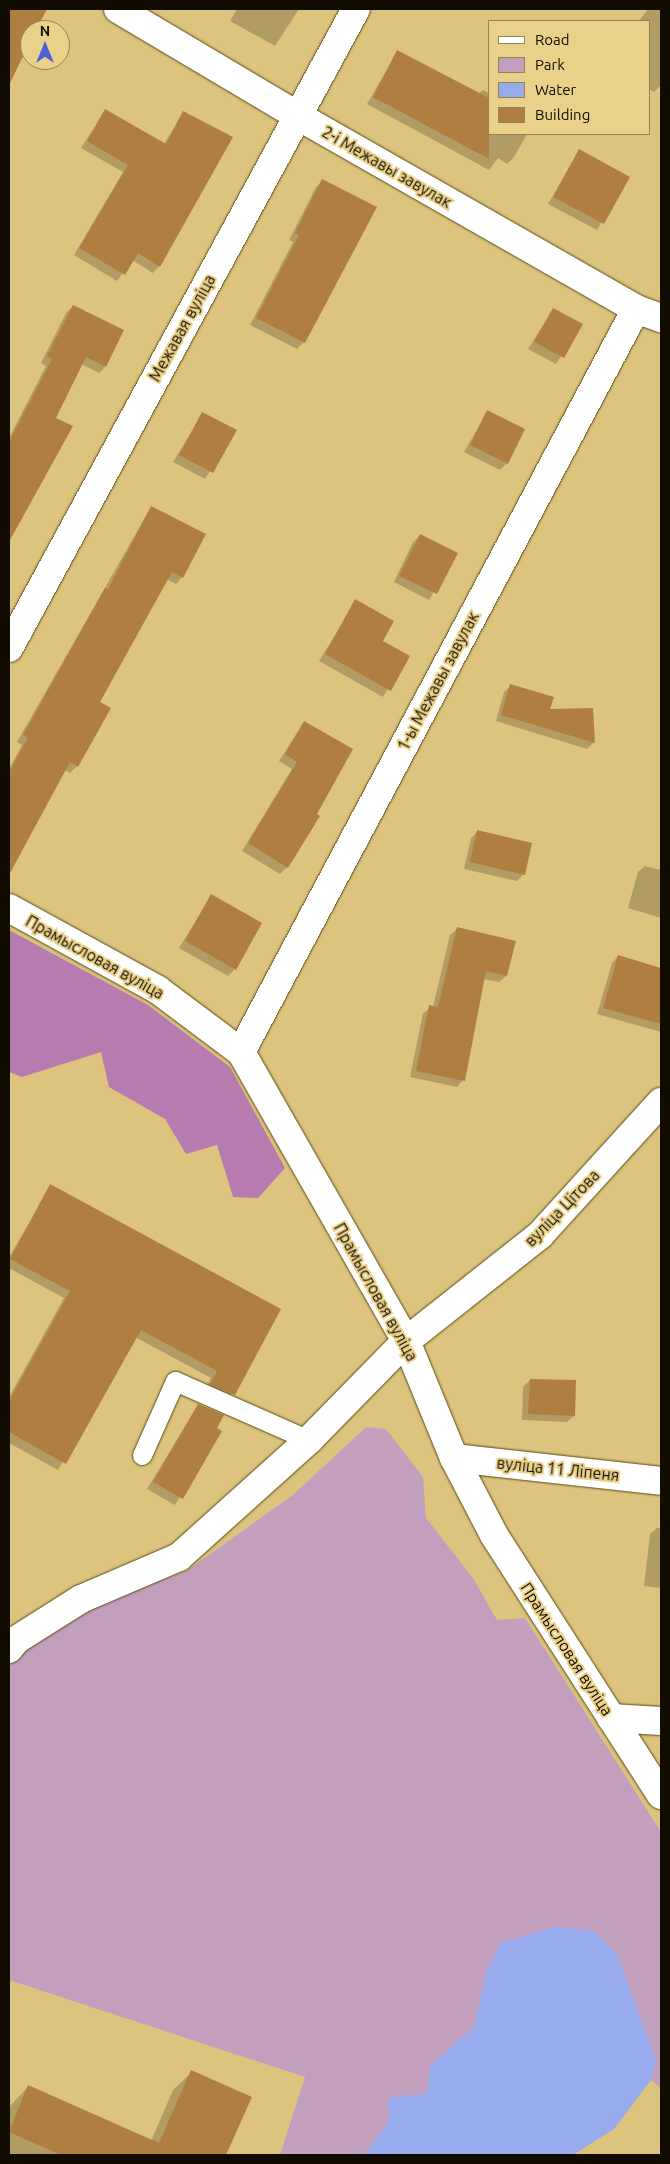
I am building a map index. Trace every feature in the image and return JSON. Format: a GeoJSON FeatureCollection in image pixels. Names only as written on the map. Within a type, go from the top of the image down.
{"type":"FeatureCollection","features":[{"type":"Feature","properties":{"kind":"street","name":"2-і Межавы завулак"},"geometry":{"type":"LineString","coordinates":[[118,9],[298,116],[649,313]]}},
{"type":"Feature","properties":{"kind":"street","name":"Межавая вуліца"},"geometry":{"type":"LineString","coordinates":[[9,648],[356,9]]}},
{"type":"Feature","properties":{"kind":"street","name":"1-ы Межавы завулак"},"geometry":{"type":"LineString","coordinates":[[241,1052],[649,313]]}},
{"type":"Feature","properties":{"kind":"street","name":"Прамысловая вуліца"},"geometry":{"type":"LineString","coordinates":[[9,908],[158,990],[241,1052],[406,1341],[454,1458],[494,1535],[661,1795]]}},
{"type":"Feature","properties":{"kind":"street","name":"вуліца Цітова"},"geometry":{"type":"LineString","coordinates":[[9,1649],[16,1640],[81,1600],[179,1557],[309,1440],[406,1341],[540,1235],[661,1102]]}},
{"type":"Feature","properties":{"kind":"street","name":"вуліца 11 Ліпеня"},"geometry":{"type":"LineString","coordinates":[[454,1458],[661,1481]]}},
{"type":"Feature","properties":{"kind":"street"},"geometry":{"type":"LineString","coordinates":[[611,1718],[661,1721]]}},
{"type":"Feature","properties":{"kind":"lane"},"geometry":{"type":"LineString","coordinates":[[142,1455],[175,1380],[309,1440]]}},
{"type":"Feature","properties":{"kind":"green space"},"geometry":{"type":"Polygon","coordinates":[[[366,1427],[386,1429],[423,1477],[426,1518],[473,1578],[497,1620],[525,1618],[661,1832],[661,2088],[651,2080],[656,2060],[486,1972],[474,2027],[431,2066],[427,2093],[389,2121],[364,2155],[280,2155],[305,2077],[9,1980],[9,1660],[84,1608],[185,1572],[293,1495],[366,1427]]]}},
{"type":"Feature","properties":{"kind":"shaded area"},"geometry":{"type":"Polygon","coordinates":[[[9,930],[148,1005],[230,1067],[285,1168],[258,1198],[233,1197],[217,1145],[186,1154],[165,1119],[109,1087],[101,1052],[22,1077],[9,1072],[9,930]]]}},
{"type":"Feature","properties":{"kind":"water"},"geometry":{"type":"Polygon","coordinates":[[[554,1927],[594,1931],[617,1954],[656,2060],[651,2080],[614,2129],[573,2155],[364,2155],[389,2121],[388,2098],[427,2093],[430,2066],[474,2027],[486,1972],[501,1943],[554,1927]]]}},
{"type":"Feature","properties":{"kind":"building"},"geometry":{"type":"Polygon","coordinates":[[[9,9],[47,9],[41,20],[20,20],[20,62],[9,85],[9,9]]]}},
{"type":"Feature","properties":{"kind":"building"},"geometry":{"type":"Polygon","coordinates":[[[397,50],[488,97],[489,159],[373,97],[397,50]]]}},
{"type":"Feature","properties":{"kind":"building"},"geometry":{"type":"Polygon","coordinates":[[[105,109],[166,144],[183,111],[233,137],[160,267],[138,253],[125,275],[79,248],[128,165],[87,141],[105,109]]]}},
{"type":"Feature","properties":{"kind":"building"},"geometry":{"type":"Polygon","coordinates":[[[579,149],[630,177],[604,224],[553,197],[579,149]]]}},
{"type":"Feature","properties":{"kind":"building"},"geometry":{"type":"Polygon","coordinates":[[[322,179],[377,207],[305,343],[256,318],[299,235],[295,233],[322,179]]]}},
{"type":"Feature","properties":{"kind":"building"},"geometry":{"type":"Polygon","coordinates":[[[73,305],[124,330],[106,367],[86,357],[56,418],[73,426],[9,542],[9,442],[52,359],[47,356],[73,305]]]}},
{"type":"Feature","properties":{"kind":"building"},"geometry":{"type":"Polygon","coordinates":[[[553,308],[583,324],[564,358],[534,342],[553,308]]]}},
{"type":"Feature","properties":{"kind":"building"},"geometry":{"type":"Polygon","coordinates":[[[487,410],[525,429],[508,464],[470,445],[487,410]]]}},
{"type":"Feature","properties":{"kind":"building"},"geometry":{"type":"Polygon","coordinates":[[[202,412],[237,430],[213,473],[179,455],[202,412]]]}},
{"type":"Feature","properties":{"kind":"building"},"geometry":{"type":"Polygon","coordinates":[[[151,506],[206,534],[183,578],[172,572],[100,702],[111,708],[78,767],[70,762],[9,875],[9,772],[28,738],[23,735],[105,588],[108,589],[151,506]]]}},
{"type":"Feature","properties":{"kind":"building"},"geometry":{"type":"Polygon","coordinates":[[[420,534],[458,553],[437,594],[399,576],[420,534]]]}},
{"type":"Feature","properties":{"kind":"building"},"geometry":{"type":"Polygon","coordinates":[[[355,599],[394,621],[383,641],[410,656],[391,691],[325,654],[355,599]]]}},
{"type":"Feature","properties":{"kind":"building"},"geometry":{"type":"Polygon","coordinates":[[[510,684],[554,697],[550,709],[593,708],[595,743],[501,715],[510,684]]]}},
{"type":"Feature","properties":{"kind":"building"},"geometry":{"type":"Polygon","coordinates":[[[304,721],[353,749],[317,814],[320,816],[288,868],[248,843],[297,762],[285,754],[304,721]]]}},
{"type":"Feature","properties":{"kind":"building"},"geometry":{"type":"Polygon","coordinates":[[[477,830],[532,843],[525,875],[470,862],[477,830]]]}},
{"type":"Feature","properties":{"kind":"building"},"geometry":{"type":"Polygon","coordinates":[[[211,894],[262,923],[236,970],[185,941],[211,894]]]}},
{"type":"Feature","properties":{"kind":"building"},"geometry":{"type":"Polygon","coordinates":[[[457,927],[516,941],[507,976],[486,971],[465,1081],[416,1071],[429,1005],[438,1007],[457,927]]]}},
{"type":"Feature","properties":{"kind":"building"},"geometry":{"type":"Polygon","coordinates":[[[618,955],[661,968],[661,1024],[603,1008],[618,955]]]}},
{"type":"Feature","properties":{"kind":"building"},"geometry":{"type":"Polygon","coordinates":[[[50,1184],[281,1309],[235,1395],[210,1384],[217,1371],[141,1330],[66,1464],[9,1432],[9,1401],[70,1291],[10,1259],[50,1184]]]}},
{"type":"Feature","properties":{"kind":"building"},"geometry":{"type":"Polygon","coordinates":[[[530,1379],[576,1380],[575,1416],[528,1414],[530,1379]]]}},
{"type":"Feature","properties":{"kind":"building"},"geometry":{"type":"Polygon","coordinates":[[[198,1404],[224,1415],[217,1428],[222,1431],[183,1499],[153,1482],[198,1404]]]}},
{"type":"Feature","properties":{"kind":"building"},"geometry":{"type":"Polygon","coordinates":[[[191,2070],[252,2097],[226,2155],[61,2155],[9,2132],[28,2085],[159,2143],[191,2070]]]}}]}
